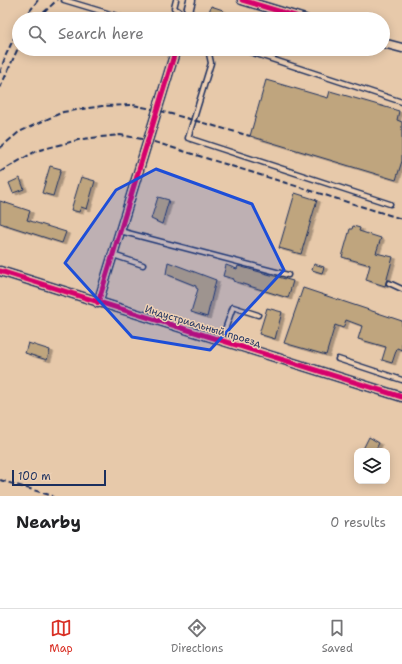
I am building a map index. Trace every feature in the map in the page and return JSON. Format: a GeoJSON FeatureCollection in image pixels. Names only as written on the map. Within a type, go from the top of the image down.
{"type":"FeatureCollection","features":[{"type":"Feature","properties":{"kind":"street"},"geometry":{"type":"LineString","coordinates":[[188,12],[192,0]]}},
{"type":"Feature","properties":{"kind":"street"},"geometry":{"type":"LineString","coordinates":[[242,0],[282,12]]}},
{"type":"Feature","properties":{"kind":"street"},"geometry":{"type":"LineString","coordinates":[[390,45],[402,48]]}},
{"type":"Feature","properties":{"kind":"street"},"geometry":{"type":"LineString","coordinates":[[98,303],[174,56]]}},
{"type":"Feature","properties":{"kind":"street","name":"Индустриальный проезд"},"geometry":{"type":"LineString","coordinates":[[0,271],[98,303],[402,397]]}},
{"type":"Feature","properties":{"kind":"lane"},"geometry":{"type":"LineString","coordinates":[[64,0],[104,12]]}},
{"type":"Feature","properties":{"kind":"lane"},"geometry":{"type":"LineString","coordinates":[[176,0],[174,8],[179,12]]}},
{"type":"Feature","properties":{"kind":"lane"},"geometry":{"type":"LineString","coordinates":[[210,56],[211,63],[188,138],[390,204]]}},
{"type":"Feature","properties":{"kind":"lane"},"geometry":{"type":"LineString","coordinates":[[262,56],[402,102]]}},
{"type":"Feature","properties":{"kind":"lane"},"geometry":{"type":"LineString","coordinates":[[120,231],[288,275]]}},
{"type":"Feature","properties":{"kind":"lane"},"geometry":{"type":"LineString","coordinates":[[113,255],[143,265]]}},
{"type":"Feature","properties":{"kind":"lane"},"geometry":{"type":"LineString","coordinates":[[389,283],[402,289]]}},
{"type":"Feature","properties":{"kind":"lane"},"geometry":{"type":"LineString","coordinates":[[221,341],[233,307],[258,315]]}},
{"type":"Feature","properties":{"kind":"lane"},"geometry":{"type":"LineString","coordinates":[[338,359],[402,380]]}},
{"type":"Feature","properties":{"kind":"highlighted area"},"geometry":{"type":"Polygon","coordinates":[[[156,169],[252,204],[284,270],[210,350],[132,337],[65,263],[116,190],[156,169]]]}},
{"type":"Feature","properties":{"kind":"building"},"geometry":{"type":"Polygon","coordinates":[[[211,6],[223,10],[223,12],[209,12],[211,6]]]}},
{"type":"Feature","properties":{"kind":"building"},"geometry":{"type":"Polygon","coordinates":[[[266,80],[328,98],[330,91],[399,111],[397,120],[402,122],[402,161],[396,180],[250,136],[266,80]]]}},
{"type":"Feature","properties":{"kind":"building"},"geometry":{"type":"Polygon","coordinates":[[[50,166],[61,169],[53,196],[42,193],[50,166]]]}},
{"type":"Feature","properties":{"kind":"building"},"geometry":{"type":"Polygon","coordinates":[[[81,177],[95,181],[87,209],[81,207],[79,212],[71,210],[81,177]]]}},
{"type":"Feature","properties":{"kind":"building"},"geometry":{"type":"Polygon","coordinates":[[[20,178],[24,189],[13,193],[9,183],[20,178]]]}},
{"type":"Feature","properties":{"kind":"building"},"geometry":{"type":"Polygon","coordinates":[[[295,193],[317,200],[301,254],[279,248],[295,193]]]}},
{"type":"Feature","properties":{"kind":"building"},"geometry":{"type":"Polygon","coordinates":[[[158,197],[169,200],[162,224],[151,219],[158,197]]]}},
{"type":"Feature","properties":{"kind":"building"},"geometry":{"type":"Polygon","coordinates":[[[0,201],[30,211],[27,220],[66,232],[62,243],[0,223],[0,201]]]}},
{"type":"Feature","properties":{"kind":"building"},"geometry":{"type":"Polygon","coordinates":[[[353,226],[360,228],[359,231],[381,238],[376,253],[393,257],[385,286],[366,280],[370,265],[342,257],[350,229],[352,229],[353,226]]]}},
{"type":"Feature","properties":{"kind":"building"},"geometry":{"type":"Polygon","coordinates":[[[168,262],[216,280],[207,317],[191,312],[198,289],[196,286],[166,274],[168,262]]]}},
{"type":"Feature","properties":{"kind":"building"},"geometry":{"type":"Polygon","coordinates":[[[314,264],[324,267],[322,273],[312,270],[314,264]]]}},
{"type":"Feature","properties":{"kind":"building"},"geometry":{"type":"Polygon","coordinates":[[[226,265],[237,269],[238,266],[293,281],[288,298],[233,281],[234,279],[223,276],[226,265]]]}},
{"type":"Feature","properties":{"kind":"building"},"geometry":{"type":"Polygon","coordinates":[[[303,288],[402,321],[402,350],[397,348],[392,363],[382,360],[386,347],[358,339],[362,326],[346,320],[343,328],[335,325],[326,355],[284,343],[303,288]]]}},
{"type":"Feature","properties":{"kind":"building"},"geometry":{"type":"Polygon","coordinates":[[[267,308],[282,312],[275,339],[259,334],[267,308]]]}},
{"type":"Feature","properties":{"kind":"building"},"geometry":{"type":"Polygon","coordinates":[[[28,343],[50,350],[47,360],[25,353],[28,343]]]}},
{"type":"Feature","properties":{"kind":"building"},"geometry":{"type":"Polygon","coordinates":[[[369,437],[379,443],[376,448],[364,448],[369,437]]]}},
{"type":"Feature","properties":{"kind":"railway"},"geometry":{"type":"LineString","coordinates":[[29,12],[38,0]]}},
{"type":"Feature","properties":{"kind":"railway"},"geometry":{"type":"LineString","coordinates":[[44,12],[57,0]]}},
{"type":"Feature","properties":{"kind":"railway"},"geometry":{"type":"LineString","coordinates":[[0,73],[12,42]]}},
{"type":"Feature","properties":{"kind":"railway"},"geometry":{"type":"LineString","coordinates":[[0,88],[14,56]]}},
{"type":"Feature","properties":{"kind":"railway"},"geometry":{"type":"LineString","coordinates":[[0,148],[19,132],[63,112],[102,106],[133,105],[157,110],[250,136]]}},
{"type":"Feature","properties":{"kind":"railway"},"geometry":{"type":"LineString","coordinates":[[0,172],[36,151],[82,139],[120,135],[148,140],[402,219]]}},
{"type":"Feature","properties":{"kind":"railway"},"geometry":{"type":"LineString","coordinates":[[0,480],[53,496]]}},
{"type":"Feature","properties":{"kind":"cycle path"},"geometry":{"type":"LineString","coordinates":[[242,0],[282,12]]}},
{"type":"Feature","properties":{"kind":"cycle path"},"geometry":{"type":"LineString","coordinates":[[98,303],[174,56]]}},
{"type":"Feature","properties":{"kind":"cycle path"},"geometry":{"type":"LineString","coordinates":[[0,271],[402,397]]}}]}
